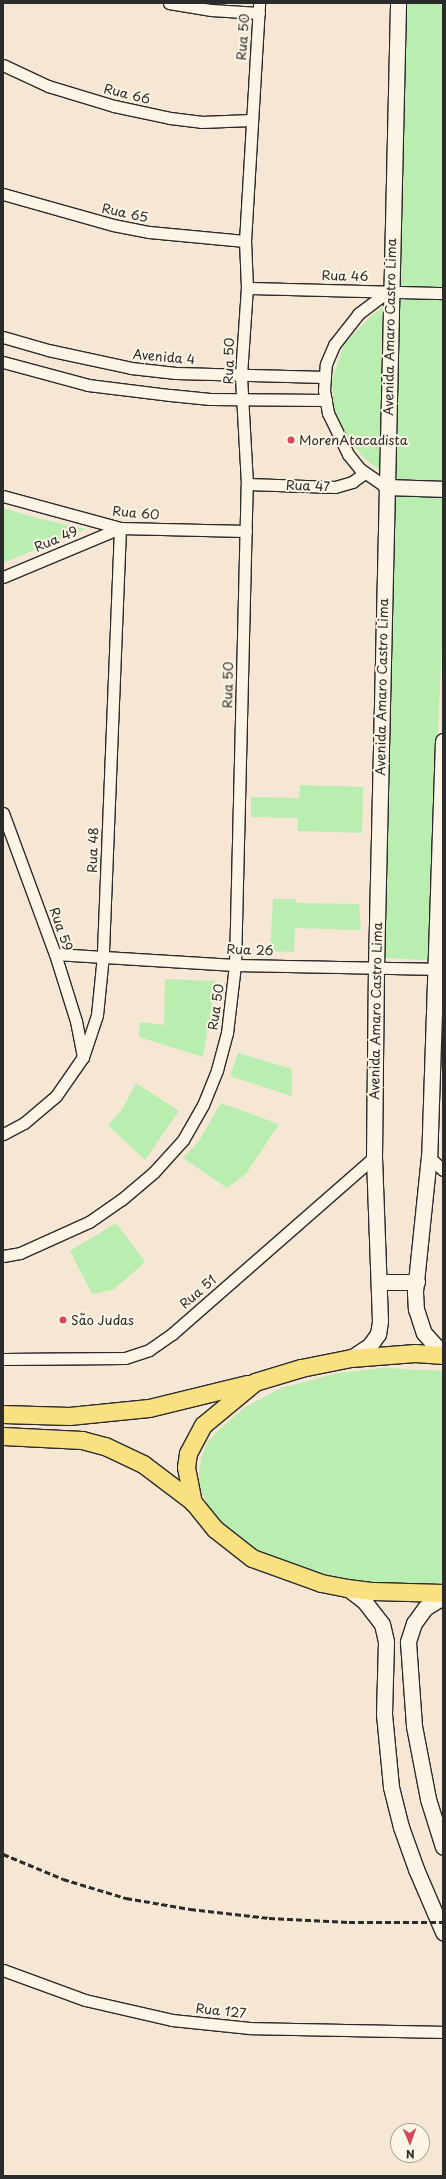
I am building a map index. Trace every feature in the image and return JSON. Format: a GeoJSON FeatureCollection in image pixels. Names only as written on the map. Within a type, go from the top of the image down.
{"type":"FeatureCollection","features":[{"type":"Feature","properties":{"kind":"main road"},"geometry":{"type":"LineString","coordinates":[[3,1414],[69,1416],[149,1408],[255,1382],[301,1368],[351,1358],[415,1353],[443,1354]]}},
{"type":"Feature","properties":{"kind":"main road"},"geometry":{"type":"LineString","coordinates":[[193,1502],[186,1467],[195,1436],[209,1418],[255,1382]]}},
{"type":"Feature","properties":{"kind":"main road"},"geometry":{"type":"LineString","coordinates":[[3,1436],[82,1440],[105,1446],[144,1464],[193,1502],[214,1529],[252,1558],[321,1583],[373,1592],[443,1593]]}},
{"type":"Feature","properties":{"kind":"street"},"geometry":{"type":"LineString","coordinates":[[168,3],[211,10],[259,8]]}},
{"type":"Feature","properties":{"kind":"street","name":"Avenida Amaro Castro Lima"},"geometry":{"type":"LineString","coordinates":[[351,1358],[370,1345],[378,1334],[380,1321],[380,1282],[374,1157],[376,967],[390,290],[398,3]]}},
{"type":"Feature","properties":{"kind":"street","name":"Rua 50"},"geometry":{"type":"LineString","coordinates":[[3,1256],[27,1250],[89,1222],[121,1200],[154,1172],[183,1140],[203,1105],[217,1070],[227,1033],[235,964],[246,531],[247,484],[241,376],[247,288],[245,241],[251,120],[259,8]]}},
{"type":"Feature","properties":{"kind":"street","name":"Rua 66"},"geometry":{"type":"LineString","coordinates":[[3,65],[48,86],[128,109],[201,122],[251,120]]}},
{"type":"Feature","properties":{"kind":"street","name":"Rua 65"},"geometry":{"type":"LineString","coordinates":[[4,197],[120,227],[149,232],[245,241]]}},
{"type":"Feature","properties":{"kind":"street","name":"Rua 46"},"geometry":{"type":"LineString","coordinates":[[247,288],[365,292],[390,290],[443,293]]}},
{"type":"Feature","properties":{"kind":"street"},"geometry":{"type":"LineString","coordinates":[[390,290],[358,314],[345,328],[334,345],[326,364],[326,400],[336,434],[348,454],[365,473],[386,487],[443,488]]}},
{"type":"Feature","properties":{"kind":"street","name":"Avenida 4"},"geometry":{"type":"LineString","coordinates":[[3,337],[56,352],[131,368],[176,373],[325,378]]}},
{"type":"Feature","properties":{"kind":"street"},"geometry":{"type":"LineString","coordinates":[[3,362],[88,385],[210,399],[243,398],[326,400]]}},
{"type":"Feature","properties":{"kind":"street","name":"Rua 47"},"geometry":{"type":"LineString","coordinates":[[247,484],[335,487],[352,482],[365,473]]}},
{"type":"Feature","properties":{"kind":"street","name":"Rua 60"},"geometry":{"type":"LineString","coordinates":[[3,496],[120,528],[246,531]]}},
{"type":"Feature","properties":{"kind":"street","name":"Rua 49"},"geometry":{"type":"LineString","coordinates":[[3,576],[120,528]]}},
{"type":"Feature","properties":{"kind":"street","name":"Rua 48"},"geometry":{"type":"LineString","coordinates":[[3,1134],[24,1124],[56,1096],[83,1057],[97,1015],[102,955],[120,528]]}},
{"type":"Feature","properties":{"kind":"street"},"geometry":{"type":"LineString","coordinates":[[443,741],[440,969],[430,1067],[429,1157],[416,1282],[416,1309],[419,1322],[431,1343],[443,1354]]}},
{"type":"Feature","properties":{"kind":"street","name":"Rua 59"},"geometry":{"type":"LineString","coordinates":[[3,813],[55,954],[76,1021],[83,1057]]}},
{"type":"Feature","properties":{"kind":"street","name":"Rua 26"},"geometry":{"type":"LineString","coordinates":[[55,954],[102,955],[235,964],[440,969]]}},
{"type":"Feature","properties":{"kind":"street","name":"Rua 51"},"geometry":{"type":"LineString","coordinates":[[3,1359],[125,1358],[149,1350],[172,1334],[374,1157]]}},
{"type":"Feature","properties":{"kind":"street"},"geometry":{"type":"LineString","coordinates":[[429,1157],[443,1170]]}},
{"type":"Feature","properties":{"kind":"street"},"geometry":{"type":"LineString","coordinates":[[380,1282],[416,1282]]}},
{"type":"Feature","properties":{"kind":"street"},"geometry":{"type":"LineString","coordinates":[[347,1588],[364,1601],[382,1624],[386,1642],[384,1721],[391,1787],[413,1862],[443,1932]]}},
{"type":"Feature","properties":{"kind":"street"},"geometry":{"type":"LineString","coordinates":[[443,1597],[425,1608],[414,1623],[408,1642],[414,1726],[428,1799],[443,1847]]}},
{"type":"Feature","properties":{"kind":"street","name":"Rua 127"},"geometry":{"type":"LineString","coordinates":[[3,1970],[85,2000],[122,2011],[172,2020],[250,2028],[443,2032]]}},
{"type":"Feature","properties":{"kind":"green space"},"geometry":{"type":"Polygon","coordinates":[[[402,3],[443,3],[443,618],[428,960],[380,958],[402,3]]]}},
{"type":"Feature","properties":{"kind":"green space"},"geometry":{"type":"Polygon","coordinates":[[[386,305],[381,471],[363,457],[341,430],[334,410],[332,380],[344,344],[370,317],[386,305]]]}},
{"type":"Feature","properties":{"kind":"green space"},"geometry":{"type":"Polygon","coordinates":[[[3,508],[37,518],[86,529],[3,563],[3,508]]]}},
{"type":"Feature","properties":{"kind":"green space"},"geometry":{"type":"Polygon","coordinates":[[[300,785],[363,787],[362,833],[298,831],[298,818],[251,817],[251,797],[299,798],[300,785]]]}},
{"type":"Feature","properties":{"kind":"green space"},"geometry":{"type":"Polygon","coordinates":[[[273,899],[295,899],[296,903],[359,904],[361,930],[295,928],[294,952],[270,951],[273,899]]]}},
{"type":"Feature","properties":{"kind":"green space"},"geometry":{"type":"Polygon","coordinates":[[[165,979],[216,981],[203,1057],[139,1037],[140,1022],[164,1025],[165,979]]]}},
{"type":"Feature","properties":{"kind":"green space"},"geometry":{"type":"Polygon","coordinates":[[[238,1053],[292,1069],[292,1096],[230,1076],[238,1053]]]}},
{"type":"Feature","properties":{"kind":"green space"},"geometry":{"type":"Polygon","coordinates":[[[136,1083],[179,1111],[145,1160],[108,1125],[121,1111],[136,1083]]]}},
{"type":"Feature","properties":{"kind":"green space"},"geometry":{"type":"Polygon","coordinates":[[[221,1103],[279,1124],[246,1174],[227,1188],[183,1158],[199,1141],[221,1103]]]}},
{"type":"Feature","properties":{"kind":"green space"},"geometry":{"type":"Polygon","coordinates":[[[116,1223],[145,1262],[113,1290],[92,1294],[70,1251],[116,1223]]]}},
{"type":"Feature","properties":{"kind":"green space"},"geometry":{"type":"Polygon","coordinates":[[[383,1368],[443,1371],[443,1583],[375,1583],[328,1575],[263,1553],[243,1542],[213,1515],[200,1490],[199,1474],[201,1458],[207,1443],[244,1408],[281,1388],[338,1373],[383,1368]]]}},
{"type":"Feature","properties":{"kind":"railway"},"geometry":{"type":"LineString","coordinates":[[3,1854],[63,1879],[126,1898],[190,1909],[269,1918],[349,1922],[443,1922]]}},
{"type":"Feature","properties":{"kind":"place","name":"MorenAtacadista"},"geometry":{"type":"Point","coordinates":[291,440]}},
{"type":"Feature","properties":{"kind":"place","name":"São Judas"},"geometry":{"type":"Point","coordinates":[63,1320]}}]}
